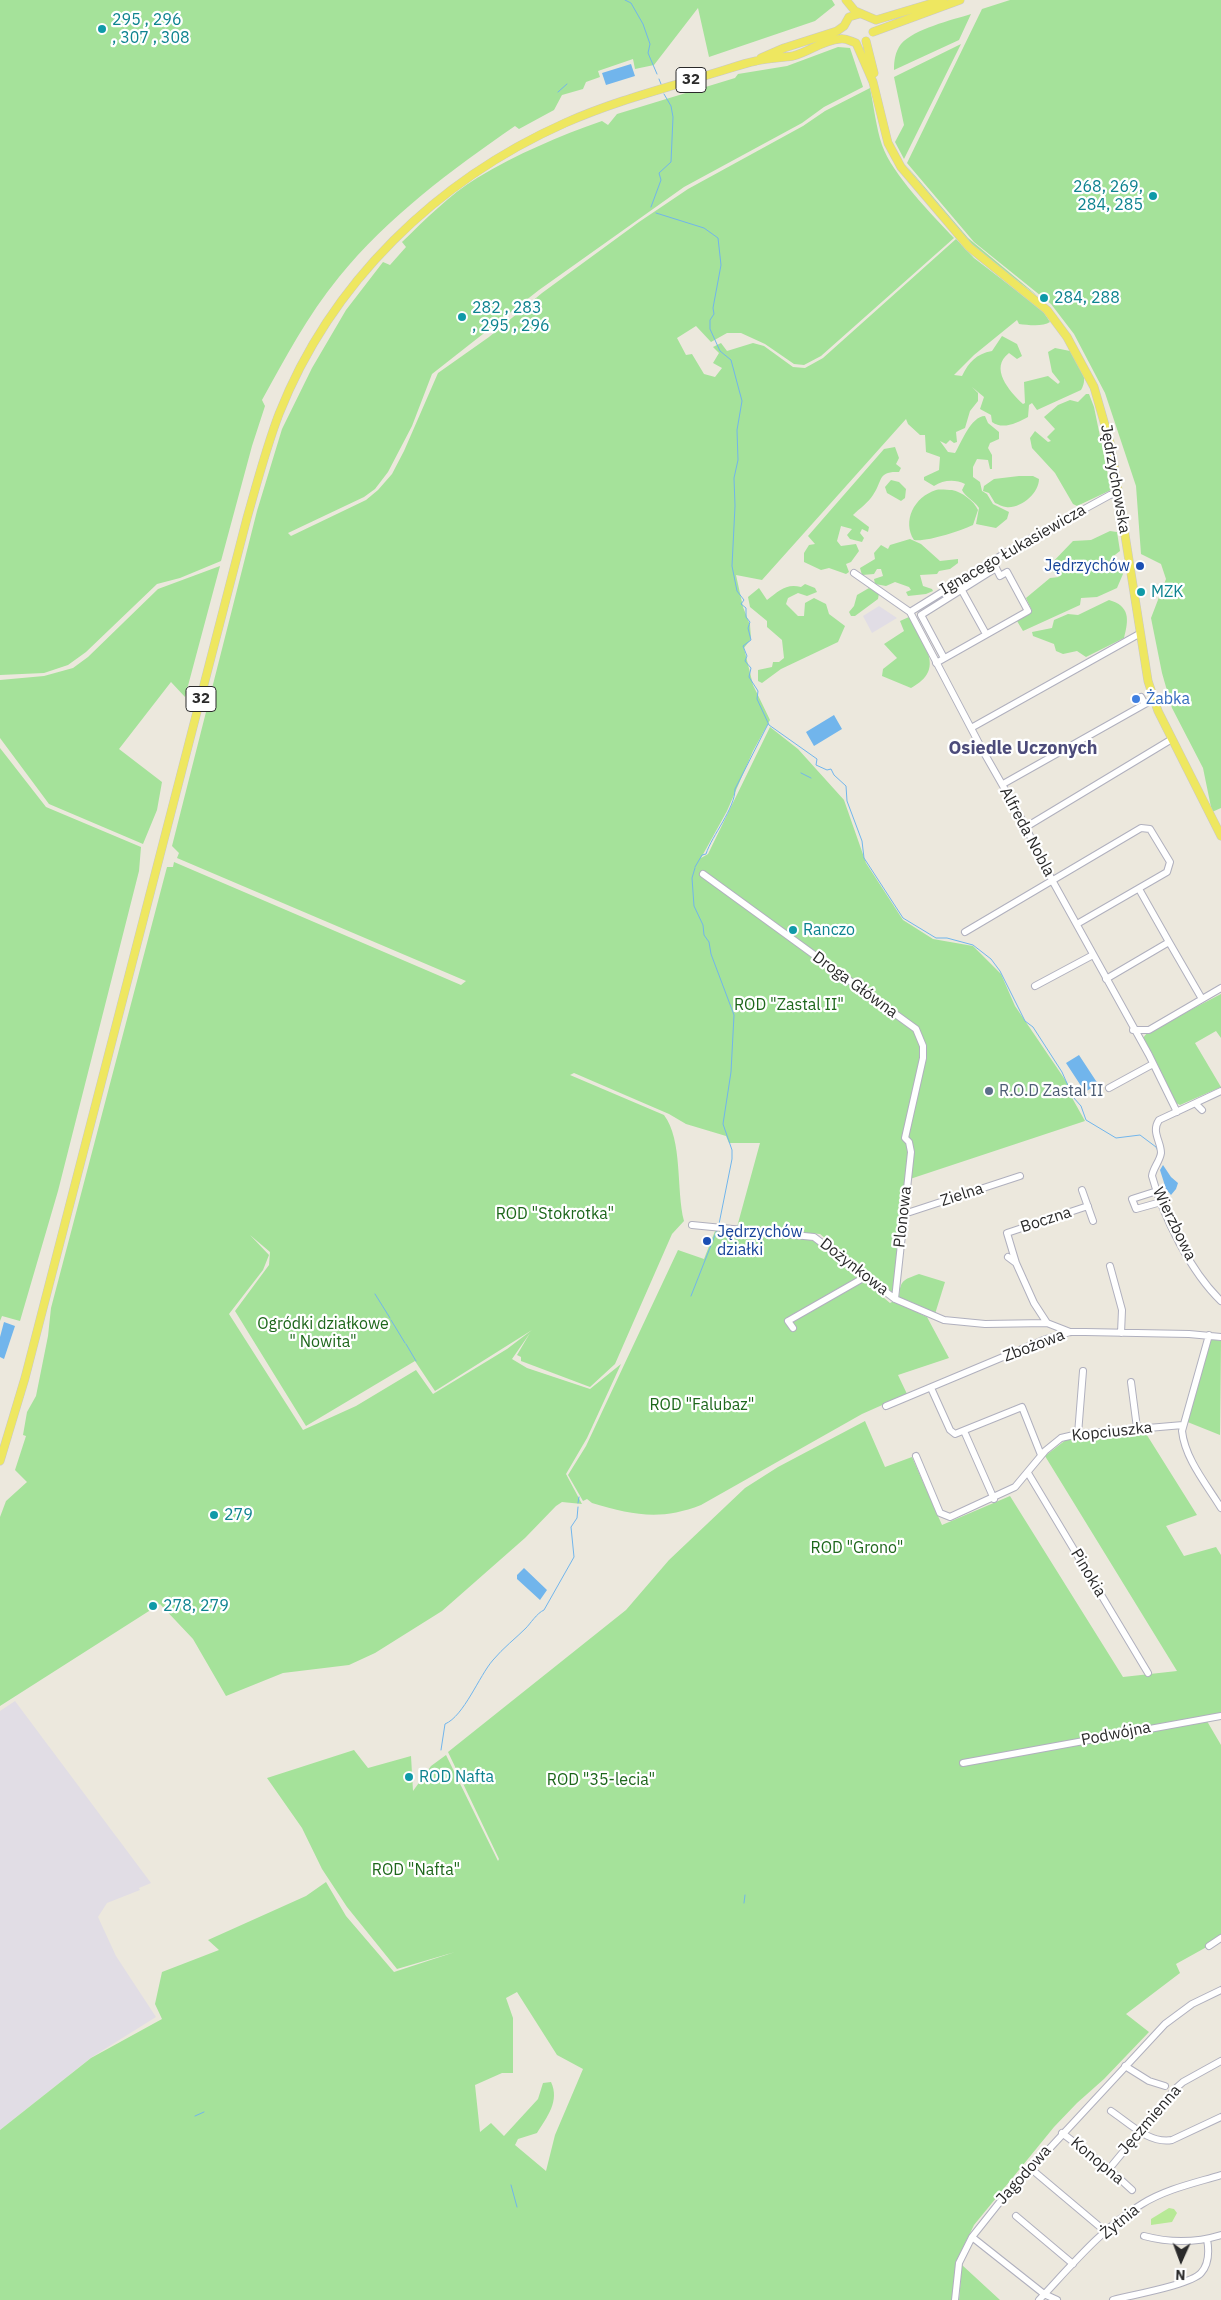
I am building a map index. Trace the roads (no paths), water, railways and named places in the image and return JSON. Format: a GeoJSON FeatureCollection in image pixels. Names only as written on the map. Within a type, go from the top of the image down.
{"type":"FeatureCollection","features":[{"type":"Feature","properties":{"kind":"main road"},"geometry":{"type":"LineString","coordinates":[[841,0],[848,18]]}},
{"type":"Feature","properties":{"kind":"main road"},"geometry":{"type":"LineString","coordinates":[[846,0],[859,14],[870,19],[887,19],[912,8],[943,0]]}},
{"type":"Feature","properties":{"kind":"main road"},"geometry":{"type":"LineString","coordinates":[[873,82],[874,71],[866,42],[873,32],[960,0]]}},
{"type":"Feature","properties":{"kind":"main road"},"geometry":{"type":"LineString","coordinates":[[859,14],[848,18],[844,26],[844,33],[852,42],[873,82]]}},
{"type":"Feature","properties":{"kind":"main road"},"geometry":{"type":"LineString","coordinates":[[870,19],[873,32]]}},
{"type":"Feature","properties":{"kind":"main road","name":"32"},"geometry":{"type":"LineString","coordinates":[[1,1458],[25,1378],[247,518],[279,414],[313,345],[352,285],[390,243],[435,202],[490,162],[551,130],[599,109],[756,61],[784,48],[837,31],[844,26]]}},
{"type":"Feature","properties":{"kind":"main road","name":"32"},"geometry":{"type":"LineString","coordinates":[[756,61],[793,56],[834,40],[866,42]]}},
{"type":"Feature","properties":{"kind":"main road","name":"Jędrzychowska"},"geometry":{"type":"LineString","coordinates":[[873,82],[888,143],[908,178],[970,248],[1038,302],[1067,337],[1094,387],[1112,446],[1146,673],[1154,699],[1172,739],[1221,836]]}},
{"type":"Feature","properties":{"kind":"street","name":"Ignacego Łukasiewicza"},"geometry":{"type":"LineString","coordinates":[[910,612],[957,582],[1084,509],[1110,495],[1118,493]]}},
{"type":"Feature","properties":{"kind":"street"},"geometry":{"type":"LineString","coordinates":[[936,663],[1028,611],[1007,572],[1000,576],[996,568],[921,615],[944,658]]}},
{"type":"Feature","properties":{"kind":"street","name":"Alfreda Nobla"},"geometry":{"type":"LineString","coordinates":[[854,573],[910,612],[1177,1112]]}},
{"type":"Feature","properties":{"kind":"street"},"geometry":{"type":"LineString","coordinates":[[957,582],[986,634]]}},
{"type":"Feature","properties":{"kind":"street"},"geometry":{"type":"LineString","coordinates":[[971,728],[1139,634]]}},
{"type":"Feature","properties":{"kind":"street"},"geometry":{"type":"LineString","coordinates":[[1141,698],[1145,704]]}},
{"type":"Feature","properties":{"kind":"street"},"geometry":{"type":"LineString","coordinates":[[1003,784],[1154,699]]}},
{"type":"Feature","properties":{"kind":"street"},"geometry":{"type":"LineString","coordinates":[[1026,827],[1172,739]]}},
{"type":"Feature","properties":{"kind":"street"},"geometry":{"type":"LineString","coordinates":[[966,932],[1141,828],[1150,829],[1170,862],[1167,872],[1077,924]]}},
{"type":"Feature","properties":{"kind":"street","name":"Droga Główna"},"geometry":{"type":"LineString","coordinates":[[703,874],[916,1029],[923,1046],[923,1058],[905,1138]]}},
{"type":"Feature","properties":{"kind":"street"},"geometry":{"type":"LineString","coordinates":[[1139,889],[1202,999]]}},
{"type":"Feature","properties":{"kind":"street"},"geometry":{"type":"LineString","coordinates":[[1106,979],[1169,942]]}},
{"type":"Feature","properties":{"kind":"street"},"geometry":{"type":"LineString","coordinates":[[1035,986],[1093,955]]}},
{"type":"Feature","properties":{"kind":"street"},"geometry":{"type":"LineString","coordinates":[[1133,1030],[1149,1030],[1221,988]]}},
{"type":"Feature","properties":{"kind":"street"},"geometry":{"type":"LineString","coordinates":[[1110,1088],[1153,1064]]}},
{"type":"Feature","properties":{"kind":"street","name":"Wierzbowa"},"geometry":{"type":"LineString","coordinates":[[1221,1091],[1157,1123],[1156,1138],[1161,1155],[1152,1176],[1171,1226],[1201,1278],[1221,1302]]}},
{"type":"Feature","properties":{"kind":"street"},"geometry":{"type":"LineString","coordinates":[[1196,1104],[1202,1110]]}},
{"type":"Feature","properties":{"kind":"street","name":"Plonowa"},"geometry":{"type":"LineString","coordinates":[[895,1299],[911,1152],[909,1142],[905,1138]]}},
{"type":"Feature","properties":{"kind":"street","name":"Zielna"},"geometry":{"type":"LineString","coordinates":[[904,1214],[1020,1176]]}},
{"type":"Feature","properties":{"kind":"street","name":"Boczna"},"geometry":{"type":"LineString","coordinates":[[1082,1190],[1093,1221]]}},
{"type":"Feature","properties":{"kind":"street"},"geometry":{"type":"LineString","coordinates":[[1157,1192],[1132,1199],[1136,1209],[1161,1202]]}},
{"type":"Feature","properties":{"kind":"street","name":"Boczna"},"geometry":{"type":"LineString","coordinates":[[1047,1323],[1034,1303],[1016,1263],[1007,1233],[1088,1206]]}},
{"type":"Feature","properties":{"kind":"street","name":"Dożynkowa"},"geometry":{"type":"LineString","coordinates":[[692,1225],[814,1237],[895,1299],[952,1322],[1047,1323],[1070,1332]]}},
{"type":"Feature","properties":{"kind":"street","name":"Boczna"},"geometry":{"type":"LineString","coordinates":[[1008,1257],[1016,1263]]}},
{"type":"Feature","properties":{"kind":"street"},"geometry":{"type":"LineString","coordinates":[[1110,1266],[1122,1310],[1121,1333]]}},
{"type":"Feature","properties":{"kind":"street"},"geometry":{"type":"LineString","coordinates":[[793,1328],[788,1321],[865,1277]]}},
{"type":"Feature","properties":{"kind":"street","name":"Zbożowa"},"geometry":{"type":"LineString","coordinates":[[886,1406],[1046,1339],[1070,1332],[1209,1335],[1221,1337]]}},
{"type":"Feature","properties":{"kind":"street"},"geometry":{"type":"LineString","coordinates":[[1209,1335],[1182,1425],[1183,1440],[1186,1450],[1221,1508]]}},
{"type":"Feature","properties":{"kind":"street"},"geometry":{"type":"LineString","coordinates":[[1078,1434],[1082,1371]]}},
{"type":"Feature","properties":{"kind":"street"},"geometry":{"type":"LineString","coordinates":[[1131,1382],[1137,1428]]}},
{"type":"Feature","properties":{"kind":"street"},"geometry":{"type":"LineString","coordinates":[[931,1388],[950,1430],[955,1434],[1020,1406],[1025,1410],[1041,1455]]}},
{"type":"Feature","properties":{"kind":"street","name":"Kopciuszka"},"geometry":{"type":"LineString","coordinates":[[916,1456],[940,1513],[950,1517],[994,1499],[1015,1487],[1041,1455],[1061,1438],[1078,1434],[1182,1425]]}},
{"type":"Feature","properties":{"kind":"street"},"geometry":{"type":"LineString","coordinates":[[964,1431],[994,1499]]}},
{"type":"Feature","properties":{"kind":"street","name":"Pinokia"},"geometry":{"type":"LineString","coordinates":[[1028,1473],[1148,1673]]}},
{"type":"Feature","properties":{"kind":"street","name":"Podwójna"},"geometry":{"type":"LineString","coordinates":[[963,1763],[1221,1716]]}},
{"type":"Feature","properties":{"kind":"street"},"geometry":{"type":"LineString","coordinates":[[1208,1946],[1221,1938]]}},
{"type":"Feature","properties":{"kind":"street","name":"Jagodowa"},"geometry":{"type":"LineString","coordinates":[[955,2300],[960,2261],[972,2237],[1030,2168],[1174,2016],[1221,1990]]}},
{"type":"Feature","properties":{"kind":"street","name":"Jęczmienna"},"geometry":{"type":"LineString","coordinates":[[1109,2169],[1138,2130],[1183,2082],[1221,2060]]}},
{"type":"Feature","properties":{"kind":"street"},"geometry":{"type":"LineString","coordinates":[[1125,2066],[1149,2081],[1165,2086]]}},
{"type":"Feature","properties":{"kind":"street"},"geometry":{"type":"LineString","coordinates":[[1111,2111],[1158,2141],[1172,2140],[1221,2116]]}},
{"type":"Feature","properties":{"kind":"street","name":"Konopna"},"geometry":{"type":"LineString","coordinates":[[1062,2133],[1109,2169],[1132,2190]]}},
{"type":"Feature","properties":{"kind":"street"},"geometry":{"type":"LineString","coordinates":[[1030,2168],[1106,2232]]}},
{"type":"Feature","properties":{"kind":"street","name":"Żytnia"},"geometry":{"type":"LineString","coordinates":[[1039,2300],[1106,2232],[1143,2203],[1170,2191],[1221,2175]]}},
{"type":"Feature","properties":{"kind":"street"},"geometry":{"type":"LineString","coordinates":[[1016,2216],[1073,2264]]}},
{"type":"Feature","properties":{"kind":"street"},"geometry":{"type":"LineString","coordinates":[[1144,2236],[1180,2242],[1207,2239],[1221,2235]]}},
{"type":"Feature","properties":{"kind":"street"},"geometry":{"type":"LineString","coordinates":[[972,2237],[1044,2294],[1057,2300]]}},
{"type":"Feature","properties":{"kind":"street"},"geometry":{"type":"LineString","coordinates":[[1113,2300],[1193,2279],[1205,2268],[1207,2239]]}},
{"type":"Feature","properties":{"kind":"water"},"geometry":{"type":"Polygon","coordinates":[[[631,64],[635,76],[606,85],[602,73],[631,64]]]}},
{"type":"Feature","properties":{"kind":"water"},"geometry":{"type":"Polygon","coordinates":[[[834,715],[842,729],[814,746],[806,732],[834,715]]]}},
{"type":"Feature","properties":{"kind":"water"},"geometry":{"type":"Polygon","coordinates":[[[1079,1055],[1098,1084],[1085,1092],[1066,1063],[1079,1055]]]}},
{"type":"Feature","properties":{"kind":"water"},"geometry":{"type":"Polygon","coordinates":[[[1163,1165],[1171,1177],[1178,1183],[1171,1195],[1166,1189],[1160,1170],[1163,1165]]]}},
{"type":"Feature","properties":{"kind":"water"},"geometry":{"type":"Polygon","coordinates":[[[4,1322],[15,1326],[4,1359],[0,1357],[0,1337],[4,1322]]]}},
{"type":"Feature","properties":{"kind":"water"},"geometry":{"type":"Polygon","coordinates":[[[524,1568],[547,1590],[540,1600],[517,1579],[517,1575],[524,1568]]]}},
{"type":"Feature","properties":{"kind":"waterway"},"geometry":{"type":"LineString","coordinates":[[625,0],[631,3],[643,24],[650,44],[648,53],[657,74]]}},
{"type":"Feature","properties":{"kind":"waterway"},"geometry":{"type":"LineString","coordinates":[[659,79],[661,84]]}},
{"type":"Feature","properties":{"kind":"waterway"},"geometry":{"type":"LineString","coordinates":[[558,92],[567,84]]}},
{"type":"Feature","properties":{"kind":"waterway"},"geometry":{"type":"LineString","coordinates":[[651,207],[661,180],[659,173],[671,162],[673,117],[671,106],[664,94]]}},
{"type":"Feature","properties":{"kind":"waterway"},"geometry":{"type":"LineString","coordinates":[[656,213],[704,228],[718,238],[721,265],[713,308],[714,314],[710,320],[710,329],[720,351],[731,360],[742,401],[737,430],[738,460],[734,478],[735,506],[732,566],[737,591],[744,600],[741,604],[746,608],[746,617],[750,622],[748,628],[751,640],[743,646],[747,656],[745,661],[751,668],[749,677],[758,691],[757,699],[769,725],[817,759],[816,765],[827,770],[831,769],[834,775],[846,786],[847,801],[862,841],[864,858],[903,918],[936,938],[947,938],[973,945],[991,959],[1000,971],[1025,1021],[1033,1027],[1062,1072],[1073,1097],[1081,1106],[1086,1120],[1116,1138],[1140,1135],[1156,1147],[1158,1151]]}},
{"type":"Feature","properties":{"kind":"waterway"},"geometry":{"type":"LineString","coordinates":[[695,867],[702,855],[706,854],[727,813],[734,797],[735,789],[768,724]]}},
{"type":"Feature","properties":{"kind":"waterway"},"geometry":{"type":"LineString","coordinates":[[801,773],[811,778]]}},
{"type":"Feature","properties":{"kind":"waterway"},"geometry":{"type":"LineString","coordinates":[[695,868],[692,878],[694,906],[703,925],[704,935],[709,942],[711,954],[734,1015],[731,1072],[723,1124],[732,1150],[732,1159],[719,1224]]}},
{"type":"Feature","properties":{"kind":"waterway"},"geometry":{"type":"LineString","coordinates":[[691,1296],[717,1230]]}},
{"type":"Feature","properties":{"kind":"waterway"},"geometry":{"type":"LineString","coordinates":[[375,1294],[390,1318]]}},
{"type":"Feature","properties":{"kind":"waterway"},"geometry":{"type":"LineString","coordinates":[[391,1320],[405,1343]]}},
{"type":"Feature","properties":{"kind":"waterway"},"geometry":{"type":"LineString","coordinates":[[406,1344],[416,1361]]}},
{"type":"Feature","properties":{"kind":"waterway"},"geometry":{"type":"LineString","coordinates":[[578,1503],[579,1497]]}},
{"type":"Feature","properties":{"kind":"waterway"},"geometry":{"type":"LineString","coordinates":[[441,1750],[445,1724],[459,1713],[493,1660],[544,1610],[574,1557],[571,1527],[577,1518],[578,1507]]}},
{"type":"Feature","properties":{"kind":"waterway"},"geometry":{"type":"LineString","coordinates":[[744,1903],[745,1895]]}},
{"type":"Feature","properties":{"kind":"waterway"},"geometry":{"type":"LineString","coordinates":[[195,2116],[204,2112]]}},
{"type":"Feature","properties":{"kind":"waterway"},"geometry":{"type":"LineString","coordinates":[[511,2185],[517,2207]]}},
{"type":"Feature","properties":{"kind":"place","name":"295 , 296 , 307 , 308"},"geometry":{"type":"Point","coordinates":[102,29]}},
{"type":"Feature","properties":{"kind":"place","name":"268, 269, 284, 285"},"geometry":{"type":"Point","coordinates":[1153,196]}},
{"type":"Feature","properties":{"kind":"place","name":"284, 288"},"geometry":{"type":"Point","coordinates":[1044,298]}},
{"type":"Feature","properties":{"kind":"place","name":"282 , 283 , 295 , 296"},"geometry":{"type":"Point","coordinates":[462,317]}},
{"type":"Feature","properties":{"kind":"place","name":"Jędrzychów"},"geometry":{"type":"Point","coordinates":[1140,566]}},
{"type":"Feature","properties":{"kind":"place","name":"MZK"},"geometry":{"type":"Point","coordinates":[1141,592]}},
{"type":"Feature","properties":{"kind":"place","name":"Żabka"},"geometry":{"type":"Point","coordinates":[1136,699]}},
{"type":"Feature","properties":{"kind":"place","name":"Ranczo"},"geometry":{"type":"Point","coordinates":[793,930]}},
{"type":"Feature","properties":{"kind":"place","name":"R.O.D Zastal II"},"geometry":{"type":"Point","coordinates":[989,1091]}},
{"type":"Feature","properties":{"kind":"place","name":"Jędrzychów działki"},"geometry":{"type":"Point","coordinates":[707,1241]}},
{"type":"Feature","properties":{"kind":"place","name":"279"},"geometry":{"type":"Point","coordinates":[214,1515]}},
{"type":"Feature","properties":{"kind":"place","name":"278, 279"},"geometry":{"type":"Point","coordinates":[153,1606]}},
{"type":"Feature","properties":{"kind":"place","name":"ROD Nafta"},"geometry":{"type":"Point","coordinates":[409,1777]}},
{"type":"Feature","properties":{"kind":"district","name":"Osiedle Uczonych"},"geometry":{"type":"Point","coordinates":[1023,749]}},
{"type":"Feature","properties":{"kind":"park label","name":"ROD \"Zastal II\""},"geometry":{"type":"Point","coordinates":[789,1005]}},
{"type":"Feature","properties":{"kind":"park label","name":"ROD \"Stokrotka\""},"geometry":{"type":"Point","coordinates":[555,1214]}},
{"type":"Feature","properties":{"kind":"park label","name":"Ogródki działkowe \" Nowita\""},"geometry":{"type":"Point","coordinates":[323,1333]}},
{"type":"Feature","properties":{"kind":"park label","name":"ROD \"Falubaz\""},"geometry":{"type":"Point","coordinates":[702,1405]}},
{"type":"Feature","properties":{"kind":"park label","name":"ROD \"Grono\""},"geometry":{"type":"Point","coordinates":[857,1548]}},
{"type":"Feature","properties":{"kind":"park label","name":"ROD \"35-lecia\""},"geometry":{"type":"Point","coordinates":[601,1780]}},
{"type":"Feature","properties":{"kind":"park label","name":"ROD \"Nafta\""},"geometry":{"type":"Point","coordinates":[416,1870]}}]}
